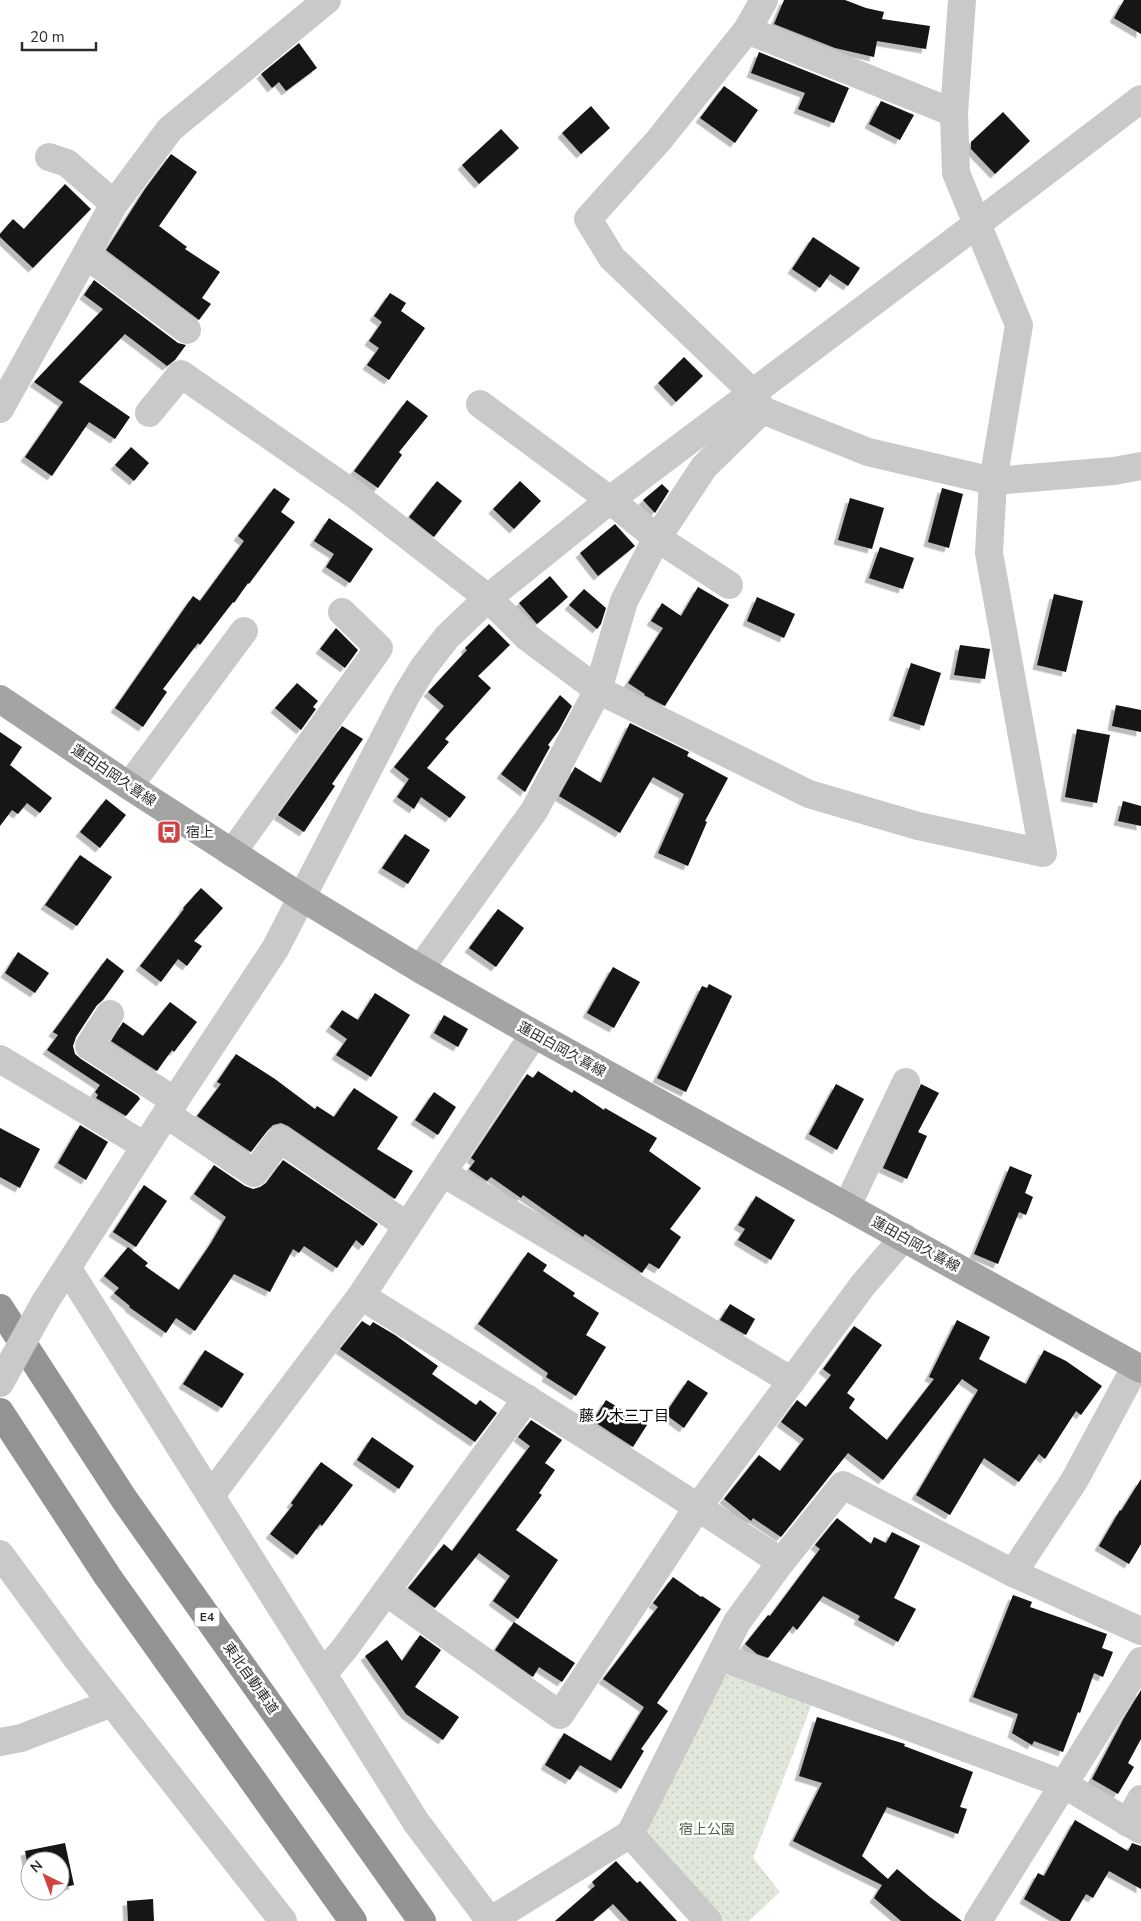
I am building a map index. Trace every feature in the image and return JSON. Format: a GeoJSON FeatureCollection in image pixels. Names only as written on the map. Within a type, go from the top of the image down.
{"type":"FeatureCollection","features":[{"type":"Feature","properties":{"kind":"highway","name":"東北自動車道"},"geometry":{"type":"LineString","coordinates":[[0,1308],[124,1499],[422,1921]]}},
{"type":"Feature","properties":{"kind":"highway"},"geometry":{"type":"LineString","coordinates":[[0,1412],[108,1577],[353,1921]]}},
{"type":"Feature","properties":{"kind":"main road","name":"蓮田白岡久喜線"},"geometry":{"type":"LineString","coordinates":[[0,699],[232,853],[420,969],[534,1034],[1139,1368]]}},
{"type":"Feature","properties":{"kind":"street"},"geometry":{"type":"LineString","coordinates":[[0,409],[114,204],[170,128],[327,0]]}},
{"type":"Feature","properties":{"kind":"street"},"geometry":{"type":"LineString","coordinates":[[764,0],[747,30],[659,140],[588,219],[612,258],[757,402],[868,452],[993,481],[1114,471],[1141,466]]}},
{"type":"Feature","properties":{"kind":"street"},"geometry":{"type":"LineString","coordinates":[[149,413],[181,374],[355,495],[488,598],[527,637],[598,690],[808,794],[918,826],[1043,853],[990,553],[993,481],[1019,325],[956,173],[954,113],[962,0]]}},
{"type":"Feature","properties":{"kind":"street"},"geometry":{"type":"LineString","coordinates":[[747,30],[954,113]]}},
{"type":"Feature","properties":{"kind":"street"},"geometry":{"type":"LineString","coordinates":[[0,1383],[45,1302],[275,949],[406,696],[423,668],[447,637],[488,598],[610,500],[757,402],[978,224],[1141,98]]}},
{"type":"Feature","properties":{"kind":"street"},"geometry":{"type":"LineString","coordinates":[[49,158],[67,163],[114,204]]}},
{"type":"Feature","properties":{"kind":"street"},"geometry":{"type":"LineString","coordinates":[[86,255],[187,330]]}},
{"type":"Feature","properties":{"kind":"street"},"geometry":{"type":"LineString","coordinates":[[420,969],[534,811],[598,690],[624,601],[657,538],[704,467],[757,402]]}},
{"type":"Feature","properties":{"kind":"street"},"geometry":{"type":"LineString","coordinates":[[480,404],[610,500],[657,538],[729,585]]}},
{"type":"Feature","properties":{"kind":"street"},"geometry":{"type":"LineString","coordinates":[[232,853],[379,648],[342,612]]}},
{"type":"Feature","properties":{"kind":"street"},"geometry":{"type":"LineString","coordinates":[[129,786],[244,631]]}},
{"type":"Feature","properties":{"kind":"street"},"geometry":{"type":"LineString","coordinates":[[110,1014],[89,1046],[254,1173],[280,1140],[406,1225]]}},
{"type":"Feature","properties":{"kind":"street"},"geometry":{"type":"LineString","coordinates":[[211,1495],[360,1296],[534,1034]]}},
{"type":"Feature","properties":{"kind":"street"},"geometry":{"type":"LineString","coordinates":[[0,1059],[145,1146]]}},
{"type":"Feature","properties":{"kind":"street"},"geometry":{"type":"LineString","coordinates":[[847,1206],[906,1082]]}},
{"type":"Feature","properties":{"kind":"street"},"geometry":{"type":"LineString","coordinates":[[443,1173],[792,1381]]}},
{"type":"Feature","properties":{"kind":"street"},"geometry":{"type":"LineString","coordinates":[[386,1592],[560,1715],[698,1507],[863,1285],[904,1238]]}},
{"type":"Feature","properties":{"kind":"street"},"geometry":{"type":"LineString","coordinates":[[68,1269],[416,1822],[490,1921],[630,1834],[737,1622],[781,1562],[843,1486],[1013,1573],[1141,1632]]}},
{"type":"Feature","properties":{"kind":"street"},"geometry":{"type":"LineString","coordinates":[[360,1296],[526,1398],[781,1562]]}},
{"type":"Feature","properties":{"kind":"street"},"geometry":{"type":"LineString","coordinates":[[1013,1573],[1074,1481],[1139,1368]]}},
{"type":"Feature","properties":{"kind":"street"},"geometry":{"type":"LineString","coordinates":[[323,1674],[345,1648],[526,1398]]}},
{"type":"Feature","properties":{"kind":"street"},"geometry":{"type":"LineString","coordinates":[[0,1554],[112,1703],[283,1921]]}},
{"type":"Feature","properties":{"kind":"street"},"geometry":{"type":"LineString","coordinates":[[721,1657],[1063,1784],[1137,1817]]}},
{"type":"Feature","properties":{"kind":"street"},"geometry":{"type":"LineString","coordinates":[[978,1921],[1141,1661]]}},
{"type":"Feature","properties":{"kind":"street"},"geometry":{"type":"LineString","coordinates":[[0,1742],[21,1738],[112,1703]]}},
{"type":"Feature","properties":{"kind":"street"},"geometry":{"type":"LineString","coordinates":[[630,1834],[708,1921]]}},
{"type":"Feature","properties":{"kind":"green space","name":"宿上公園"},"geometry":{"type":"Polygon","coordinates":[[[722,1672],[812,1704],[753,1858],[780,1892],[749,1921],[718,1921],[643,1838],[722,1672]]]}},
{"type":"Feature","properties":{"kind":"building"},"geometry":{"type":"Polygon","coordinates":[[[784,0],[845,0],[884,12],[882,19],[930,26],[926,49],[877,41],[874,57],[835,48],[774,24],[784,0]]]}},
{"type":"Feature","properties":{"kind":"building"},"geometry":{"type":"Polygon","coordinates":[[[1124,0],[1141,0],[1141,34],[1114,18],[1124,0]]]}},
{"type":"Feature","properties":{"kind":"building"},"geometry":{"type":"Polygon","coordinates":[[[299,43],[317,68],[286,91],[279,82],[272,88],[261,74],[299,43]]]}},
{"type":"Feature","properties":{"kind":"building"},"geometry":{"type":"Polygon","coordinates":[[[759,52],[849,88],[834,123],[798,109],[805,93],[751,73],[759,52]]]}},
{"type":"Feature","properties":{"kind":"building"},"geometry":{"type":"Polygon","coordinates":[[[724,86],[758,110],[735,143],[700,118],[724,86]]]}},
{"type":"Feature","properties":{"kind":"building"},"geometry":{"type":"Polygon","coordinates":[[[881,101],[914,115],[900,140],[869,124],[881,101]]]}},
{"type":"Feature","properties":{"kind":"building"},"geometry":{"type":"Polygon","coordinates":[[[591,106],[610,128],[581,154],[562,133],[591,106]]]}},
{"type":"Feature","properties":{"kind":"building"},"geometry":{"type":"Polygon","coordinates":[[[1003,112],[1030,141],[995,174],[971,149],[971,142],[1003,112]]]}},
{"type":"Feature","properties":{"kind":"building"},"geometry":{"type":"Polygon","coordinates":[[[501,129],[519,148],[479,184],[462,165],[501,129]]]}},
{"type":"Feature","properties":{"kind":"building"},"geometry":{"type":"Polygon","coordinates":[[[171,154],[197,172],[159,226],[187,247],[185,249],[220,272],[202,298],[211,304],[199,320],[106,250],[145,189],[171,154]]]}},
{"type":"Feature","properties":{"kind":"building"},"geometry":{"type":"Polygon","coordinates":[[[65,184],[91,209],[33,268],[0,237],[0,234],[13,219],[24,229],[65,184]]]}},
{"type":"Feature","properties":{"kind":"building"},"geometry":{"type":"Polygon","coordinates":[[[813,237],[860,268],[848,286],[830,274],[820,288],[792,269],[813,237]]]}},
{"type":"Feature","properties":{"kind":"building"},"geometry":{"type":"Polygon","coordinates":[[[94,280],[178,343],[186,345],[175,360],[167,366],[125,334],[79,382],[130,417],[115,439],[89,422],[52,476],[25,457],[63,402],[34,382],[103,309],[84,295],[94,280]]]}},
{"type":"Feature","properties":{"kind":"building"},"geometry":{"type":"Polygon","coordinates":[[[390,293],[406,303],[401,311],[425,328],[389,380],[367,365],[379,348],[369,341],[382,322],[374,316],[390,293]]]}},
{"type":"Feature","properties":{"kind":"building"},"geometry":{"type":"Polygon","coordinates":[[[684,357],[703,376],[676,402],[658,383],[684,357]]]}},
{"type":"Feature","properties":{"kind":"building"},"geometry":{"type":"Polygon","coordinates":[[[407,400],[428,416],[399,452],[402,455],[378,488],[354,471],[407,400]]]}},
{"type":"Feature","properties":{"kind":"building"},"geometry":{"type":"Polygon","coordinates":[[[131,447],[149,463],[134,481],[115,465],[131,447]]]}},
{"type":"Feature","properties":{"kind":"building"},"geometry":{"type":"Polygon","coordinates":[[[437,481],[462,501],[434,537],[409,517],[437,481]]]}},
{"type":"Feature","properties":{"kind":"building"},"geometry":{"type":"Polygon","coordinates":[[[520,481],[541,501],[514,529],[493,509],[520,481]]]}},
{"type":"Feature","properties":{"kind":"building"},"geometry":{"type":"Polygon","coordinates":[[[662,484],[669,491],[655,513],[643,500],[662,484]]]}},
{"type":"Feature","properties":{"kind":"building"},"geometry":{"type":"Polygon","coordinates":[[[274,488],[290,499],[281,512],[295,522],[234,603],[200,645],[198,643],[163,689],[167,692],[143,727],[115,708],[193,596],[200,601],[244,541],[238,536],[274,488]]]}},
{"type":"Feature","properties":{"kind":"building"},"geometry":{"type":"Polygon","coordinates":[[[942,488],[963,494],[949,548],[928,542],[942,488]]]}},
{"type":"Feature","properties":{"kind":"building"},"geometry":{"type":"Polygon","coordinates":[[[850,498],[884,508],[872,549],[838,540],[850,498]]]}},
{"type":"Feature","properties":{"kind":"building"},"geometry":{"type":"Polygon","coordinates":[[[329,518],[373,549],[350,583],[326,567],[334,554],[314,541],[329,518]]]}},
{"type":"Feature","properties":{"kind":"building"},"geometry":{"type":"Polygon","coordinates":[[[615,524],[635,546],[598,576],[580,553],[615,524]]]}},
{"type":"Feature","properties":{"kind":"building"},"geometry":{"type":"Polygon","coordinates":[[[880,547],[914,558],[903,589],[869,578],[880,547]]]}},
{"type":"Feature","properties":{"kind":"building"},"geometry":{"type":"Polygon","coordinates":[[[550,576],[568,597],[537,624],[519,603],[550,576]]]}},
{"type":"Feature","properties":{"kind":"building"},"geometry":{"type":"Polygon","coordinates":[[[698,587],[729,605],[665,706],[644,695],[628,683],[663,628],[651,621],[662,603],[681,616],[698,587]]]}},
{"type":"Feature","properties":{"kind":"building"},"geometry":{"type":"Polygon","coordinates":[[[584,589],[606,608],[601,624],[597,629],[569,605],[584,589]]]}},
{"type":"Feature","properties":{"kind":"building"},"geometry":{"type":"Polygon","coordinates":[[[1054,594],[1083,601],[1066,672],[1037,665],[1054,594]]]}},
{"type":"Feature","properties":{"kind":"building"},"geometry":{"type":"Polygon","coordinates":[[[757,597],[795,614],[784,638],[747,621],[757,597]]]}},
{"type":"Feature","properties":{"kind":"building"},"geometry":{"type":"Polygon","coordinates":[[[489,624],[510,645],[478,676],[491,688],[445,739],[449,742],[427,768],[466,797],[450,818],[421,797],[414,809],[397,797],[409,779],[394,767],[444,706],[428,692],[467,650],[465,648],[489,624]]]}},
{"type":"Feature","properties":{"kind":"building"},"geometry":{"type":"Polygon","coordinates":[[[336,628],[358,650],[345,668],[320,649],[336,628]]]}},
{"type":"Feature","properties":{"kind":"building"},"geometry":{"type":"Polygon","coordinates":[[[960,645],[990,649],[985,679],[954,675],[960,645]]]}},
{"type":"Feature","properties":{"kind":"building"},"geometry":{"type":"Polygon","coordinates":[[[911,663],[941,673],[924,726],[893,716],[911,663]]]}},
{"type":"Feature","properties":{"kind":"building"},"geometry":{"type":"Polygon","coordinates":[[[297,683],[318,701],[313,707],[316,709],[301,730],[275,708],[297,683]]]}},
{"type":"Feature","properties":{"kind":"building"},"geometry":{"type":"Polygon","coordinates":[[[560,695],[572,706],[559,730],[548,745],[550,747],[525,792],[501,774],[560,695]]]}},
{"type":"Feature","properties":{"kind":"building"},"geometry":{"type":"Polygon","coordinates":[[[1116,705],[1141,710],[1141,732],[1112,726],[1116,705]]]}},
{"type":"Feature","properties":{"kind":"building"},"geometry":{"type":"Polygon","coordinates":[[[630,723],[689,752],[687,756],[728,778],[705,821],[707,822],[688,866],[658,853],[684,794],[653,777],[620,833],[559,796],[575,767],[601,783],[630,723]]]}},
{"type":"Feature","properties":{"kind":"building"},"geometry":{"type":"Polygon","coordinates":[[[342,726],[363,739],[332,784],[335,786],[304,832],[278,815],[342,726]]]}},
{"type":"Feature","properties":{"kind":"building"},"geometry":{"type":"Polygon","coordinates":[[[1077,729],[1110,735],[1097,803],[1065,797],[1077,729]]]}},
{"type":"Feature","properties":{"kind":"building"},"geometry":{"type":"Polygon","coordinates":[[[0,732],[22,747],[10,765],[52,798],[40,813],[27,803],[18,814],[12,810],[0,826],[0,732]]]}},
{"type":"Feature","properties":{"kind":"building"},"geometry":{"type":"Polygon","coordinates":[[[106,799],[126,815],[100,848],[80,832],[106,799]]]}},
{"type":"Feature","properties":{"kind":"building"},"geometry":{"type":"Polygon","coordinates":[[[1123,801],[1141,806],[1141,826],[1118,821],[1123,801]]]}},
{"type":"Feature","properties":{"kind":"building"},"geometry":{"type":"Polygon","coordinates":[[[405,834],[430,850],[408,884],[382,868],[405,834]]]}},
{"type":"Feature","properties":{"kind":"building"},"geometry":{"type":"Polygon","coordinates":[[[80,855],[112,877],[77,926],[45,905],[80,855]]]}},
{"type":"Feature","properties":{"kind":"building"},"geometry":{"type":"Polygon","coordinates":[[[201,888],[223,908],[194,941],[202,946],[187,966],[178,959],[161,982],[140,966],[183,908],[201,888]]]}},
{"type":"Feature","properties":{"kind":"building"},"geometry":{"type":"Polygon","coordinates":[[[498,909],[524,928],[496,967],[469,948],[498,909]]]}},
{"type":"Feature","properties":{"kind":"building"},"geometry":{"type":"Polygon","coordinates":[[[18,952],[49,973],[35,993],[5,973],[18,952]]]}},
{"type":"Feature","properties":{"kind":"building"},"geometry":{"type":"Polygon","coordinates":[[[107,958],[124,971],[103,1000],[97,1005],[76,1037],[73,1046],[75,1054],[81,1059],[138,1096],[140,1099],[126,1116],[96,1098],[98,1095],[95,1092],[100,1085],[47,1050],[58,1035],[53,1032],[107,958]]]}},
{"type":"Feature","properties":{"kind":"building"},"geometry":{"type":"Polygon","coordinates":[[[613,967],[640,982],[614,1028],[587,1013],[613,967]]]}},
{"type":"Feature","properties":{"kind":"building"},"geometry":{"type":"Polygon","coordinates":[[[709,984],[732,996],[686,1092],[657,1078],[702,986],[707,988],[709,984]]]}},
{"type":"Feature","properties":{"kind":"building"},"geometry":{"type":"Polygon","coordinates":[[[375,993],[410,1015],[371,1077],[336,1055],[347,1039],[330,1027],[342,1010],[358,1020],[375,993]]]}},
{"type":"Feature","properties":{"kind":"building"},"geometry":{"type":"Polygon","coordinates":[[[170,1002],[197,1022],[174,1052],[172,1050],[157,1071],[111,1041],[123,1022],[143,1036],[170,1002]]]}},
{"type":"Feature","properties":{"kind":"building"},"geometry":{"type":"Polygon","coordinates":[[[444,1015],[468,1029],[458,1047],[434,1033],[444,1015]]]}},
{"type":"Feature","properties":{"kind":"building"},"geometry":{"type":"Polygon","coordinates":[[[236,1054],[275,1079],[315,1109],[317,1106],[334,1117],[354,1088],[398,1117],[377,1149],[413,1171],[395,1199],[281,1123],[273,1125],[251,1152],[197,1116],[221,1084],[217,1082],[236,1054]]]}},
{"type":"Feature","properties":{"kind":"building"},"geometry":{"type":"Polygon","coordinates":[[[538,1071],[572,1093],[574,1090],[604,1110],[605,1108],[657,1138],[649,1151],[701,1188],[670,1229],[681,1237],[659,1269],[649,1263],[642,1273],[585,1234],[583,1237],[523,1195],[521,1198],[491,1177],[487,1181],[469,1169],[475,1161],[471,1158],[527,1074],[533,1078],[538,1071]]]}},
{"type":"Feature","properties":{"kind":"building"},"geometry":{"type":"Polygon","coordinates":[[[836,1084],[864,1099],[837,1150],[809,1134],[836,1084]]]}},
{"type":"Feature","properties":{"kind":"building"},"geometry":{"type":"Polygon","coordinates":[[[921,1084],[939,1093],[918,1132],[927,1136],[907,1179],[883,1168],[921,1084]]]}},
{"type":"Feature","properties":{"kind":"building"},"geometry":{"type":"Polygon","coordinates":[[[434,1092],[456,1107],[438,1135],[415,1120],[434,1092]]]}},
{"type":"Feature","properties":{"kind":"building"},"geometry":{"type":"Polygon","coordinates":[[[80,1125],[108,1142],[86,1180],[58,1163],[80,1125]]]}},
{"type":"Feature","properties":{"kind":"building"},"geometry":{"type":"Polygon","coordinates":[[[0,1128],[40,1149],[20,1188],[0,1177],[0,1128]]]}},
{"type":"Feature","properties":{"kind":"building"},"geometry":{"type":"Polygon","coordinates":[[[283,1160],[378,1224],[363,1246],[356,1240],[337,1268],[304,1246],[299,1253],[293,1249],[270,1292],[234,1274],[195,1331],[176,1318],[166,1333],[129,1307],[114,1293],[119,1288],[104,1276],[128,1247],[148,1263],[145,1266],[179,1290],[226,1217],[194,1194],[214,1165],[245,1186],[253,1189],[266,1183],[283,1160]]]}},
{"type":"Feature","properties":{"kind":"building"},"geometry":{"type":"Polygon","coordinates":[[[1010,1166],[1032,1175],[1025,1193],[1033,1197],[1026,1215],[1019,1212],[998,1264],[974,1254],[1010,1166]]]}},
{"type":"Feature","properties":{"kind":"building"},"geometry":{"type":"Polygon","coordinates":[[[144,1185],[167,1201],[136,1247],[113,1232],[144,1185]]]}},
{"type":"Feature","properties":{"kind":"building"},"geometry":{"type":"Polygon","coordinates":[[[756,1196],[795,1220],[771,1260],[738,1240],[745,1229],[738,1225],[756,1196]]]}},
{"type":"Feature","properties":{"kind":"building"},"geometry":{"type":"Polygon","coordinates":[[[528,1252],[547,1265],[543,1271],[575,1293],[573,1296],[599,1313],[586,1335],[606,1347],[576,1396],[546,1377],[548,1373],[478,1324],[528,1252]]]}},
{"type":"Feature","properties":{"kind":"building"},"geometry":{"type":"Polygon","coordinates":[[[730,1304],[755,1319],[746,1335],[720,1320],[730,1304]]]}},
{"type":"Feature","properties":{"kind":"building"},"geometry":{"type":"Polygon","coordinates":[[[957,1320],[990,1337],[979,1359],[1026,1384],[1044,1350],[1066,1361],[1102,1386],[1081,1415],[1076,1411],[1045,1459],[1039,1454],[1019,1482],[984,1458],[950,1515],[916,1495],[978,1390],[962,1379],[883,1480],[848,1453],[781,1537],[753,1518],[751,1521],[724,1499],[759,1455],[780,1471],[804,1439],[781,1422],[797,1400],[806,1407],[831,1375],[823,1369],[854,1326],[882,1345],[847,1393],[855,1399],[849,1408],[887,1440],[934,1379],[929,1377],[957,1320]]]}},
{"type":"Feature","properties":{"kind":"building"},"geometry":{"type":"Polygon","coordinates":[[[362,1321],[370,1326],[373,1322],[395,1335],[438,1366],[432,1374],[476,1405],[480,1400],[497,1413],[475,1442],[340,1349],[362,1321]]]}},
{"type":"Feature","properties":{"kind":"building"},"geometry":{"type":"Polygon","coordinates":[[[205,1350],[244,1374],[222,1408],[183,1384],[205,1350]]]}},
{"type":"Feature","properties":{"kind":"building"},"geometry":{"type":"Polygon","coordinates":[[[688,1380],[708,1393],[684,1428],[665,1414],[688,1380]]]}},
{"type":"Feature","properties":{"kind":"building"},"geometry":{"type":"Polygon","coordinates":[[[606,1400],[647,1425],[633,1447],[593,1421],[606,1400]]]}},
{"type":"Feature","properties":{"kind":"building"},"geometry":{"type":"Polygon","coordinates":[[[531,1420],[562,1440],[545,1463],[555,1470],[539,1493],[542,1495],[516,1530],[558,1560],[518,1619],[493,1601],[510,1576],[479,1553],[435,1608],[408,1588],[444,1544],[452,1551],[530,1446],[518,1437],[531,1420]]]}},
{"type":"Feature","properties":{"kind":"building"},"geometry":{"type":"Polygon","coordinates":[[[372,1437],[414,1466],[399,1489],[357,1460],[372,1437]]]}},
{"type":"Feature","properties":{"kind":"building"},"geometry":{"type":"Polygon","coordinates":[[[321,1462],[353,1485],[297,1555],[270,1534],[293,1505],[291,1503],[321,1462]]]}},
{"type":"Feature","properties":{"kind":"building"},"geometry":{"type":"Polygon","coordinates":[[[1141,1479],[1141,1544],[1129,1564],[1099,1546],[1141,1479]]]}},
{"type":"Feature","properties":{"kind":"building"},"geometry":{"type":"Polygon","coordinates":[[[837,1518],[871,1544],[874,1537],[886,1543],[892,1532],[920,1546],[894,1598],[916,1609],[898,1642],[858,1620],[860,1616],[823,1596],[797,1630],[793,1626],[768,1658],[757,1654],[745,1644],[768,1615],[770,1616],[820,1549],[815,1545],[837,1518]]]}},
{"type":"Feature","properties":{"kind":"building"},"geometry":{"type":"Polygon","coordinates":[[[673,1577],[721,1609],[657,1703],[668,1711],[641,1749],[644,1751],[621,1789],[580,1765],[570,1780],[545,1765],[564,1733],[611,1761],[644,1707],[603,1679],[658,1607],[653,1603],[673,1577]]]}},
{"type":"Feature","properties":{"kind":"building"},"geometry":{"type":"Polygon","coordinates":[[[1013,1595],[1032,1602],[1030,1607],[1107,1634],[1102,1648],[1113,1652],[1103,1677],[1094,1673],[1080,1713],[1078,1712],[1063,1752],[1034,1741],[1032,1745],[1012,1733],[1018,1714],[973,1697],[1013,1595]]]}},
{"type":"Feature","properties":{"kind":"building"},"geometry":{"type":"Polygon","coordinates":[[[514,1622],[575,1663],[562,1682],[539,1667],[533,1677],[495,1650],[514,1622]]]}},
{"type":"Feature","properties":{"kind":"building"},"geometry":{"type":"Polygon","coordinates":[[[420,1635],[441,1650],[415,1687],[459,1717],[443,1740],[406,1714],[365,1656],[387,1640],[402,1661],[420,1635]]]}},
{"type":"Feature","properties":{"kind":"building"},"geometry":{"type":"Polygon","coordinates":[[[1141,1690],[1141,1739],[1128,1763],[1134,1767],[1118,1794],[1092,1779],[1141,1690]]]}},
{"type":"Feature","properties":{"kind":"building"},"geometry":{"type":"Polygon","coordinates":[[[817,1717],[905,1744],[904,1746],[973,1772],[960,1807],[967,1809],[958,1834],[887,1807],[862,1856],[888,1879],[897,1869],[962,1921],[901,1921],[874,1898],[882,1885],[793,1841],[822,1783],[799,1776],[817,1717]]]}},
{"type":"Feature","properties":{"kind":"building"},"geometry":{"type":"Polygon","coordinates":[[[1075,1820],[1128,1851],[1132,1843],[1141,1846],[1141,1889],[1109,1871],[1093,1898],[1086,1894],[1070,1921],[1061,1921],[1024,1899],[1038,1873],[1044,1876],[1075,1820]]]}},
{"type":"Feature","properties":{"kind":"building"},"geometry":{"type":"Polygon","coordinates":[[[65,1843],[67,1851],[25,1851],[65,1843]]]}},
{"type":"Feature","properties":{"kind":"building"},"geometry":{"type":"Polygon","coordinates":[[[616,1861],[637,1883],[640,1881],[677,1921],[629,1921],[613,1904],[593,1921],[555,1921],[595,1886],[592,1882],[616,1861]]]}},
{"type":"Feature","properties":{"kind":"building"},"geometry":{"type":"Polygon","coordinates":[[[70,1866],[74,1885],[70,1886],[70,1866]]]}},
{"type":"Feature","properties":{"kind":"building"},"geometry":{"type":"Polygon","coordinates":[[[153,1899],[154,1921],[128,1921],[127,1901],[153,1899]]]}},
{"type":"Feature","properties":{"kind":"place","name":"宿上"},"geometry":{"type":"Point","coordinates":[169,832]}},
{"type":"Feature","properties":{"kind":"district","name":"藤ノ木三丁目"},"geometry":{"type":"Point","coordinates":[624,1416]}}]}
